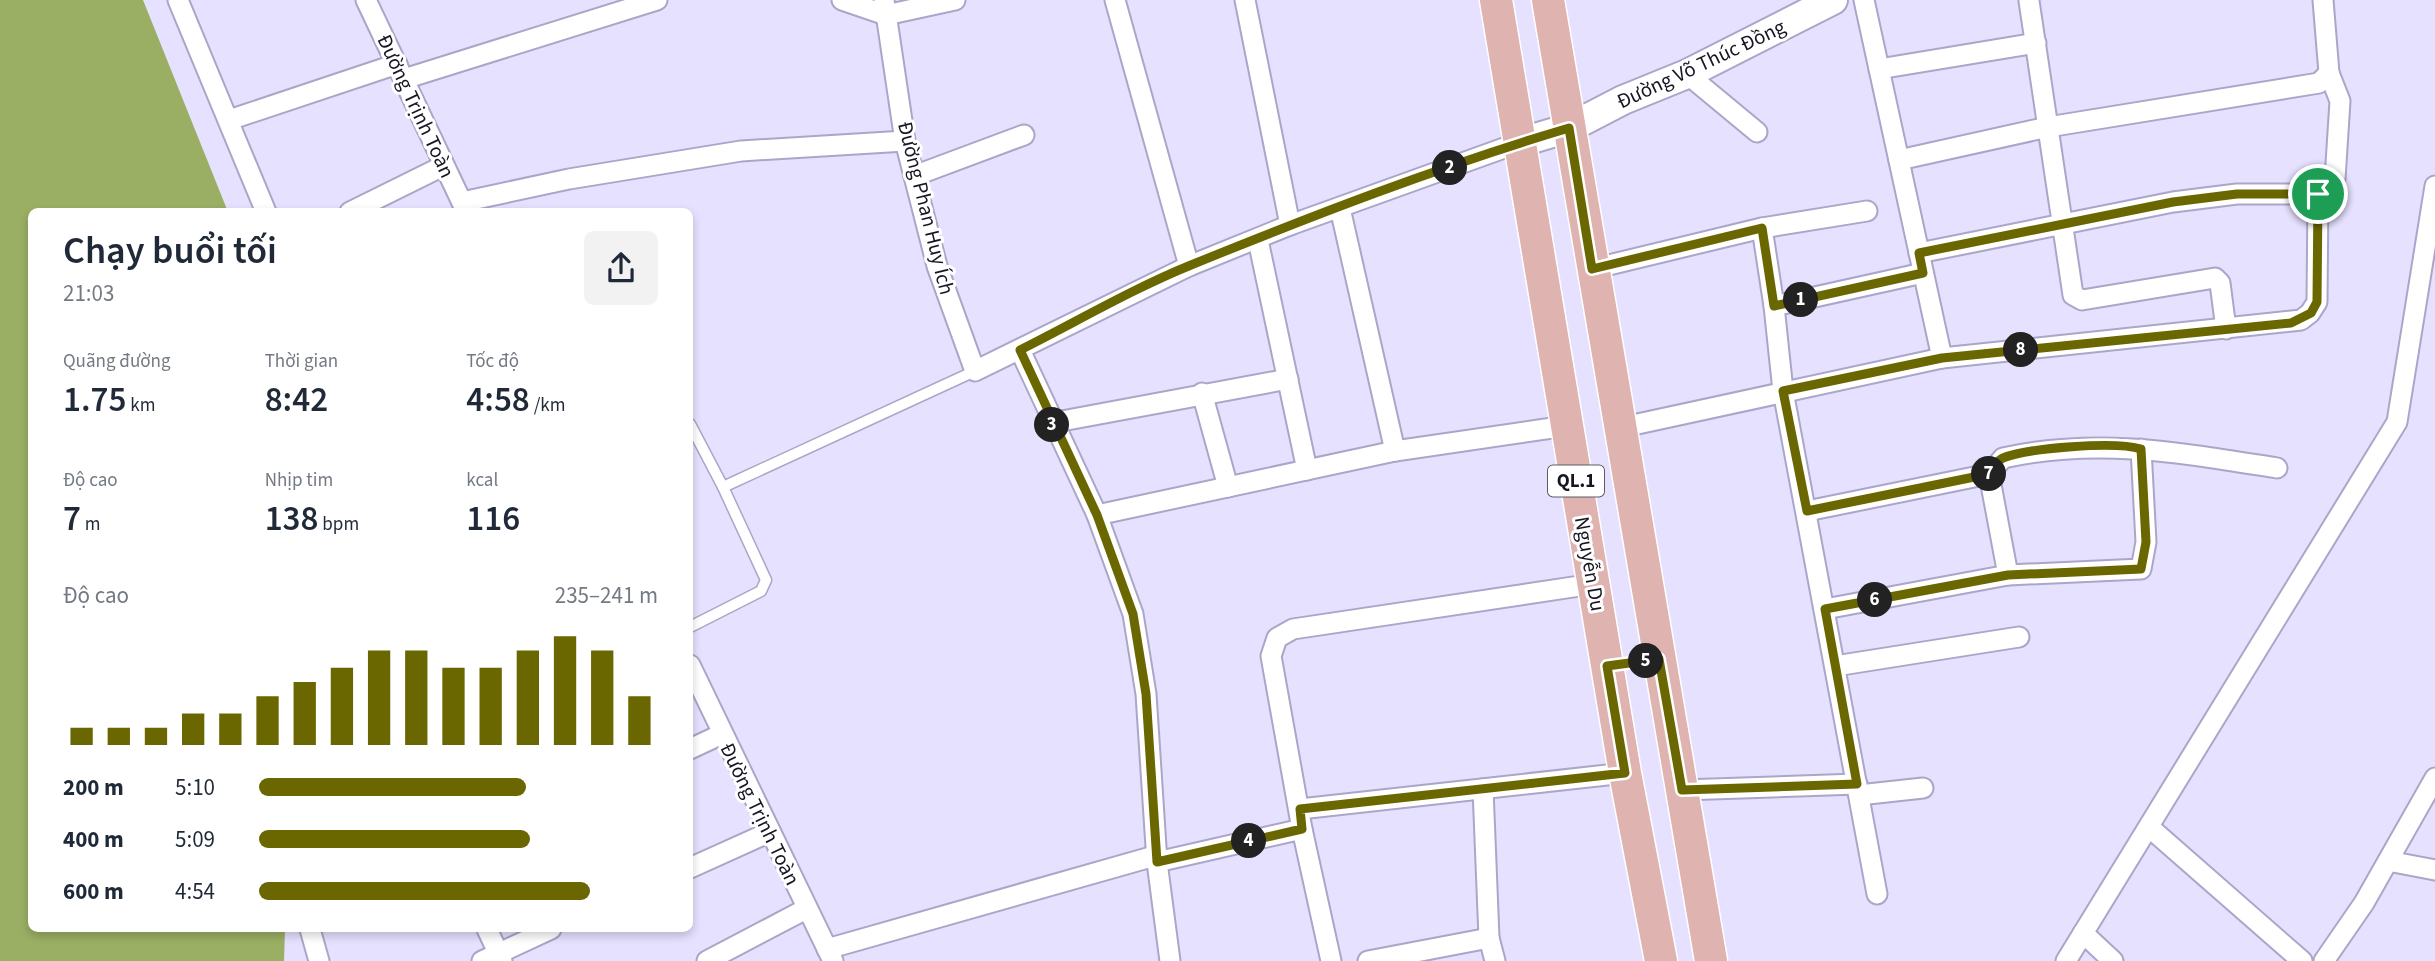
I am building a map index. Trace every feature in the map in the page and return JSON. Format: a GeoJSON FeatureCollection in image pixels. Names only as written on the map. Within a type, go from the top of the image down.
{"type":"FeatureCollection","features":[{"type":"Feature","properties":{"kind":"main road","name":"Nguyễn Du"},"geometry":{"type":"LineString","coordinates":[[1496,0],[1625,773],[1661,961]]}},
{"type":"Feature","properties":{"kind":"main road","name":"QL.1"},"geometry":{"type":"LineString","coordinates":[[1548,0],[1711,961]]}},
{"type":"Feature","properties":{"kind":"main road"},"geometry":{"type":"LineString","coordinates":[[1607,666],[1659,659]]}},
{"type":"Feature","properties":{"kind":"street"},"geometry":{"type":"LineString","coordinates":[[177,0],[264,208]]}},
{"type":"Feature","properties":{"kind":"street","name":"Đường Trịnh Toàn"},"geometry":{"type":"LineString","coordinates":[[366,0],[464,207]]}},
{"type":"Feature","properties":{"kind":"street"},"geometry":{"type":"LineString","coordinates":[[229,120],[657,0]]}},
{"type":"Feature","properties":{"kind":"street"},"geometry":{"type":"LineString","coordinates":[[842,0],[885,7],[955,0]]}},
{"type":"Feature","properties":{"kind":"street"},"geometry":{"type":"LineString","coordinates":[[1115,0],[1189,266]]}},
{"type":"Feature","properties":{"kind":"street"},"geometry":{"type":"LineString","coordinates":[[1245,0],[1290,225]]}},
{"type":"Feature","properties":{"kind":"street","name":"Đường Võ Thúc Đồng"},"geometry":{"type":"LineString","coordinates":[[1518,143],[1569,128],[1623,100],[1687,74],[1833,0]]}},
{"type":"Feature","properties":{"kind":"street"},"geometry":{"type":"LineString","coordinates":[[1864,0],[1942,358]]}},
{"type":"Feature","properties":{"kind":"street"},"geometry":{"type":"LineString","coordinates":[[1919,253],[2065,226],[2134,209],[2208,197],[2272,192],[2318,194],[2331,187],[2335,178],[2340,101],[2329,73],[2323,0]]}},
{"type":"Feature","properties":{"kind":"street"},"geometry":{"type":"LineString","coordinates":[[2029,1],[2076,297],[2082,300],[2215,278],[2220,283],[2225,329]]}},
{"type":"Feature","properties":{"kind":"street","name":"Đường Phan Huy Ích"},"geometry":{"type":"LineString","coordinates":[[885,7],[905,141],[937,266],[975,372]]}},
{"type":"Feature","properties":{"kind":"street"},"geometry":{"type":"LineString","coordinates":[[1879,69],[2036,43]]}},
{"type":"Feature","properties":{"kind":"street"},"geometry":{"type":"LineString","coordinates":[[1899,160],[2048,127],[2319,83],[2329,73]]}},
{"type":"Feature","properties":{"kind":"street"},"geometry":{"type":"LineString","coordinates":[[1687,74],[1758,132]]}},
{"type":"Feature","properties":{"kind":"street"},"geometry":{"type":"LineString","coordinates":[[914,176],[1024,135]]}},
{"type":"Feature","properties":{"kind":"street"},"geometry":{"type":"LineString","coordinates":[[464,207],[569,179],[741,151],[905,141]]}},
{"type":"Feature","properties":{"kind":"street"},"geometry":{"type":"LineString","coordinates":[[975,372],[1189,266],[1290,225],[1518,143]]}},
{"type":"Feature","properties":{"kind":"street"},"geometry":{"type":"LineString","coordinates":[[358,208],[443,166]]}},
{"type":"Feature","properties":{"kind":"street"},"geometry":{"type":"LineString","coordinates":[[2066,961],[2397,422],[2435,186]]}},
{"type":"Feature","properties":{"kind":"street"},"geometry":{"type":"LineString","coordinates":[[1619,428],[1942,358],[2301,320],[2317,302],[2318,194]]}},
{"type":"Feature","properties":{"kind":"street"},"geometry":{"type":"LineString","coordinates":[[1340,208],[1395,451]]}},
{"type":"Feature","properties":{"kind":"street"},"geometry":{"type":"LineString","coordinates":[[1592,269],[1762,228],[1867,211]]}},
{"type":"Feature","properties":{"kind":"street"},"geometry":{"type":"LineString","coordinates":[[1762,228],[1783,391],[1877,894]]}},
{"type":"Feature","properties":{"kind":"street"},"geometry":{"type":"LineString","coordinates":[[1258,240],[1307,470]]}},
{"type":"Feature","properties":{"kind":"street"},"geometry":{"type":"LineString","coordinates":[[1774,306],[1923,273]]}},
{"type":"Feature","properties":{"kind":"street"},"geometry":{"type":"LineString","coordinates":[[1020,350],[1051,423],[1097,515],[1116,564],[1139,644],[1170,961]]}},
{"type":"Feature","properties":{"kind":"street"},"geometry":{"type":"LineString","coordinates":[[1051,423],[1288,379]]}},
{"type":"Feature","properties":{"kind":"street"},"geometry":{"type":"LineString","coordinates":[[1202,393],[1228,487]]}},
{"type":"Feature","properties":{"kind":"street"},"geometry":{"type":"LineString","coordinates":[[1097,515],[1395,451],[1566,426]]}},
{"type":"Feature","properties":{"kind":"street"},"geometry":{"type":"LineString","coordinates":[[1807,511],[1989,474],[2000,459],[2017,455],[2085,446],[2141,449],[2277,468]]}},
{"type":"Feature","properties":{"kind":"street"},"geometry":{"type":"LineString","coordinates":[[1825,609],[2008,575],[2141,569],[2146,542],[2141,449]]}},
{"type":"Feature","properties":{"kind":"street"},"geometry":{"type":"LineString","coordinates":[[1989,474],[2008,575]]}},
{"type":"Feature","properties":{"kind":"street"},"geometry":{"type":"LineString","coordinates":[[1331,961],[1302,829],[1271,656],[1277,638],[1284,632],[1593,584]]}},
{"type":"Feature","properties":{"kind":"street"},"geometry":{"type":"LineString","coordinates":[[1835,666],[2019,637]]}},
{"type":"Feature","properties":{"kind":"street","name":"Đường Trịnh Toàn"},"geometry":{"type":"LineString","coordinates":[[693,671],[830,955]]}},
{"type":"Feature","properties":{"kind":"street"},"geometry":{"type":"LineString","coordinates":[[693,748],[722,734]]}},
{"type":"Feature","properties":{"kind":"street"},"geometry":{"type":"LineString","coordinates":[[1300,809],[1625,773]]}},
{"type":"Feature","properties":{"kind":"street"},"geometry":{"type":"LineString","coordinates":[[2324,961],[2338,945],[2435,778]]}},
{"type":"Feature","properties":{"kind":"street"},"geometry":{"type":"LineString","coordinates":[[1682,790],[1923,788]]}},
{"type":"Feature","properties":{"kind":"street"},"geometry":{"type":"LineString","coordinates":[[1483,789],[1489,938],[1495,961]]}},
{"type":"Feature","properties":{"kind":"street"},"geometry":{"type":"LineString","coordinates":[[2149,827],[2302,961]]}},
{"type":"Feature","properties":{"kind":"street"},"geometry":{"type":"LineString","coordinates":[[830,955],[1158,858],[1302,829]]}},
{"type":"Feature","properties":{"kind":"street"},"geometry":{"type":"LineString","coordinates":[[693,867],[770,832]]}},
{"type":"Feature","properties":{"kind":"street"},"geometry":{"type":"LineString","coordinates":[[2388,861],[2435,870]]}},
{"type":"Feature","properties":{"kind":"street"},"geometry":{"type":"LineString","coordinates":[[707,961],[806,909]]}},
{"type":"Feature","properties":{"kind":"street"},"geometry":{"type":"LineString","coordinates":[[312,932],[319,961]]}},
{"type":"Feature","properties":{"kind":"street"},"geometry":{"type":"LineString","coordinates":[[488,932],[494,958],[545,932]]}},
{"type":"Feature","properties":{"kind":"street"},"geometry":{"type":"LineString","coordinates":[[2083,933],[2113,961]]}},
{"type":"Feature","properties":{"kind":"street"},"geometry":{"type":"LineString","coordinates":[[1368,961],[1489,938]]}},
{"type":"Feature","properties":{"kind":"lane"},"geometry":{"type":"LineString","coordinates":[[723,487],[975,372]]}},
{"type":"Feature","properties":{"kind":"lane"},"geometry":{"type":"LineString","coordinates":[[693,430],[765,576],[765,585],[761,591],[693,625]]}},
{"type":"Feature","properties":{"kind":"green space"},"geometry":{"type":"Polygon","coordinates":[[[0,0],[143,0],[226,208],[28,208],[28,932],[285,932],[284,961],[0,961],[0,0]]]}},
{"type":"Feature","properties":{"kind":"route"},"geometry":{"type":"LineString","coordinates":[[1569,128],[1592,269],[1762,228],[1774,306],[1923,273],[1919,253],[2065,226],[2173,202],[2272,192],[2318,194],[2317,302],[2311,313],[2301,320],[1942,358],[1783,391],[1807,511],[1989,474],[2000,459],[2017,455],[2085,446],[2141,449],[2146,542],[2141,569],[2008,575],[1825,609],[1857,784],[1682,790],[1659,659],[1607,666],[1625,773],[1300,809],[1302,829],[1157,862],[1146,694],[1133,614],[1097,515],[1051,423],[1020,350],[1189,266],[1290,225],[1518,143],[1569,128]]}}]}
